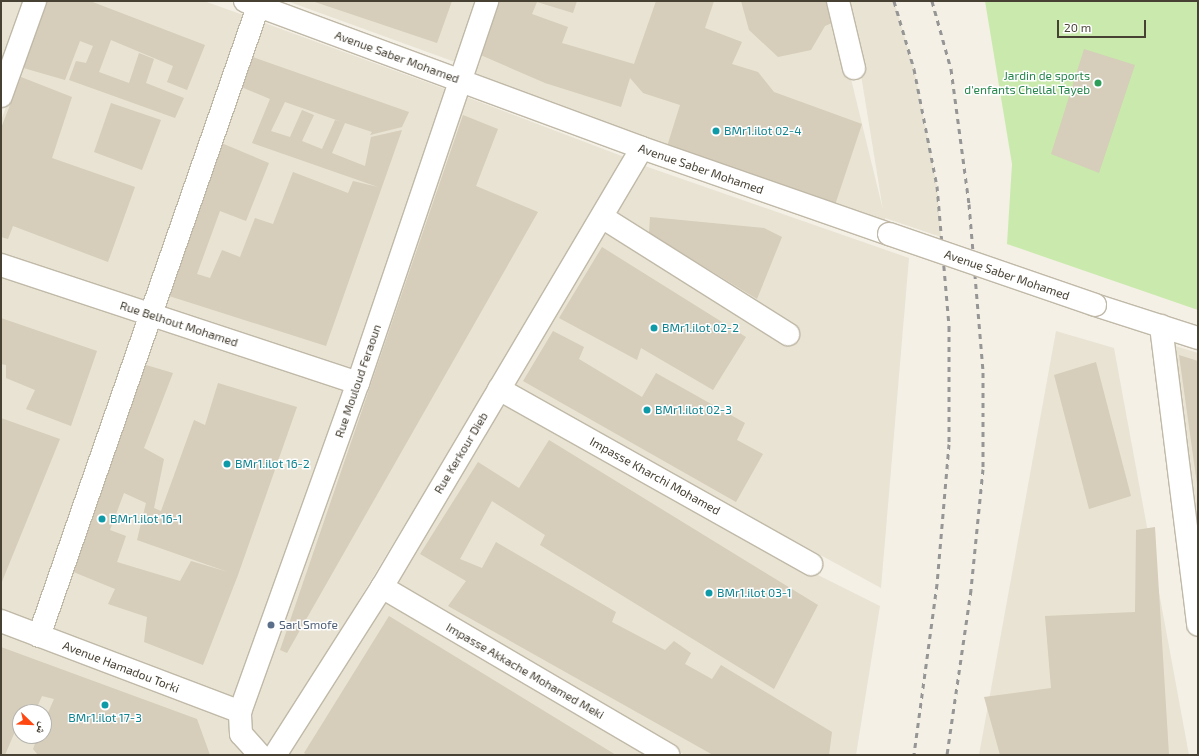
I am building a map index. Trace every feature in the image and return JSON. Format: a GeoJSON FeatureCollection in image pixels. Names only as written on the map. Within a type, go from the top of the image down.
{"type":"FeatureCollection","features":[{"type":"Feature","properties":{"kind":"street"},"geometry":{"type":"LineString","coordinates":[[1,96],[35,1]]}},
{"type":"Feature","properties":{"kind":"street","name":"Rue Mouloud Feraoun"},"geometry":{"type":"LineString","coordinates":[[260,755],[241,734],[240,712],[358,383],[487,1]]}},
{"type":"Feature","properties":{"kind":"street"},"geometry":{"type":"LineString","coordinates":[[838,1],[854,68]]}},
{"type":"Feature","properties":{"kind":"street"},"geometry":{"type":"LineString","coordinates":[[39,636],[150,314],[254,3]]}},
{"type":"Feature","properties":{"kind":"street","name":"Avenue Saber Mohamed"},"geometry":{"type":"LineString","coordinates":[[254,3],[642,148],[1095,305],[1198,338]]}},
{"type":"Feature","properties":{"kind":"street","name":"Rue Kerkour Dieb"},"geometry":{"type":"LineString","coordinates":[[275,755],[382,587],[642,148]]}},
{"type":"Feature","properties":{"kind":"street"},"geometry":{"type":"LineString","coordinates":[[602,217],[788,334]]}},
{"type":"Feature","properties":{"kind":"street","name":"Rue Belhout Mohamed"},"geometry":{"type":"LineString","coordinates":[[1,265],[358,383]]}},
{"type":"Feature","properties":{"kind":"street"},"geometry":{"type":"LineString","coordinates":[[1161,326],[1198,625]]}},
{"type":"Feature","properties":{"kind":"street","name":"Impasse Kharchi Mohamed"},"geometry":{"type":"LineString","coordinates":[[499,389],[811,564]]}},
{"type":"Feature","properties":{"kind":"street","name":"Impasse Akkache Mohamed Meki"},"geometry":{"type":"LineString","coordinates":[[382,587],[668,755]]}},
{"type":"Feature","properties":{"kind":"street","name":"Avenue Hamadou Torki"},"geometry":{"type":"LineString","coordinates":[[1,621],[240,712]]}},
{"type":"Feature","properties":{"kind":"shaded area"},"geometry":{"type":"Polygon","coordinates":[[[1,1],[26,1],[1,70],[1,1]]]}},
{"type":"Feature","properties":{"kind":"shaded area"},"geometry":{"type":"Polygon","coordinates":[[[44,1],[204,1],[246,16],[144,304],[1,256],[1,121],[44,1]]]}},
{"type":"Feature","properties":{"kind":"shaded area"},"geometry":{"type":"Polygon","coordinates":[[[287,1],[476,1],[455,62],[287,1]]]}},
{"type":"Feature","properties":{"kind":"shaded area"},"geometry":{"type":"Polygon","coordinates":[[[493,1],[832,1],[883,210],[859,63],[842,1],[894,1],[914,69],[937,186],[941,237],[885,218],[889,234],[467,82],[493,1]]]}},
{"type":"Feature","properties":{"kind":"shaded area"},"geometry":{"type":"Polygon","coordinates":[[[262,22],[448,90],[353,372],[161,308],[262,22]]]}},
{"type":"Feature","properties":{"kind":"shaded area"},"geometry":{"type":"Polygon","coordinates":[[[464,96],[627,158],[268,750],[249,731],[249,713],[464,96]]]}},
{"type":"Feature","properties":{"kind":"shaded area"},"geometry":{"type":"Polygon","coordinates":[[[642,165],[909,258],[881,588],[511,387],[642,165]]]}},
{"type":"Feature","properties":{"kind":"shaded area"},"geometry":{"type":"Polygon","coordinates":[[[1,274],[139,320],[34,624],[1,612],[1,274]]]}},
{"type":"Feature","properties":{"kind":"shaded area"},"geometry":{"type":"Polygon","coordinates":[[[155,325],[346,389],[236,702],[50,630],[155,325]]]}},
{"type":"Feature","properties":{"kind":"shaded area"},"geometry":{"type":"Polygon","coordinates":[[[1056,331],[1114,348],[1189,755],[979,755],[1056,331]]]}},
{"type":"Feature","properties":{"kind":"shaded area"},"geometry":{"type":"Polygon","coordinates":[[[1172,345],[1198,353],[1198,558],[1172,345]]]}},
{"type":"Feature","properties":{"kind":"shaded area","name":"BMr1.ilot 03-1"},"geometry":{"type":"Polygon","coordinates":[[[502,401],[806,569],[880,606],[856,755],[685,755],[394,583],[502,401]]]}},
{"type":"Feature","properties":{"kind":"shaded area"},"geometry":{"type":"Polygon","coordinates":[[[385,600],[650,755],[285,755],[385,600]]]}},
{"type":"Feature","properties":{"kind":"shaded area","name":"BMr1.ilot 17-3"},"geometry":{"type":"Polygon","coordinates":[[[1,631],[232,719],[247,755],[1,755],[1,631]]]}},
{"type":"Feature","properties":{"kind":"green space","name":"Jardin de sports d'enfants Chellal Tayeb"},"geometry":{"type":"Polygon","coordinates":[[[985,1],[1198,1],[1198,310],[1007,244],[1012,164],[985,1]]]}},
{"type":"Feature","properties":{"kind":"building"},"geometry":{"type":"Polygon","coordinates":[[[44,1],[90,1],[205,45],[187,90],[167,82],[173,66],[111,40],[99,72],[129,83],[139,53],[154,59],[146,83],[184,98],[175,118],[69,80],[76,61],[86,63],[93,46],[80,41],[65,80],[20,67],[44,1]]]}},
{"type":"Feature","properties":{"kind":"building"},"geometry":{"type":"Polygon","coordinates":[[[312,1],[452,1],[437,43],[312,1]]]}},
{"type":"Feature","properties":{"kind":"building"},"geometry":{"type":"Polygon","coordinates":[[[493,1],[577,1],[573,13],[537,2],[532,14],[568,27],[562,43],[634,64],[656,1],[714,1],[705,28],[742,42],[732,64],[758,72],[774,92],[862,124],[832,214],[664,156],[680,105],[643,93],[630,78],[621,107],[545,83],[476,53],[493,1]]]}},
{"type":"Feature","properties":{"kind":"building"},"geometry":{"type":"Polygon","coordinates":[[[741,1],[834,1],[839,20],[825,26],[811,50],[778,57],[749,30],[741,1]]]}},
{"type":"Feature","properties":{"kind":"building"},"geometry":{"type":"Polygon","coordinates":[[[1084,49],[1135,65],[1099,173],[1051,154],[1084,49]]]}},
{"type":"Feature","properties":{"kind":"building"},"geometry":{"type":"Polygon","coordinates":[[[250,56],[409,112],[402,127],[370,135],[372,132],[345,123],[332,153],[365,166],[371,137],[402,130],[326,346],[169,296],[219,142],[269,163],[246,221],[220,211],[197,274],[210,278],[222,250],[240,257],[255,218],[273,224],[293,172],[348,193],[353,181],[378,187],[252,143],[270,99],[239,86],[250,56]],[[285,102],[271,131],[290,137],[302,110],[314,115],[302,141],[322,149],[335,120],[342,122],[285,102]]]}},
{"type":"Feature","properties":{"kind":"building"},"geometry":{"type":"Polygon","coordinates":[[[21,77],[72,97],[52,158],[135,187],[108,262],[13,226],[8,239],[1,237],[1,128],[21,77]]]}},
{"type":"Feature","properties":{"kind":"building"},"geometry":{"type":"Polygon","coordinates":[[[111,103],[161,120],[142,170],[94,152],[111,103]]]}},
{"type":"Feature","properties":{"kind":"building"},"geometry":{"type":"Polygon","coordinates":[[[463,115],[498,129],[476,186],[538,212],[287,653],[280,650],[463,115]]]}},
{"type":"Feature","properties":{"kind":"building"},"geometry":{"type":"Polygon","coordinates":[[[650,217],[764,228],[782,237],[757,299],[649,233],[650,217]]]}},
{"type":"Feature","properties":{"kind":"building","name":"BMr1.ilot 02-2"},"geometry":{"type":"Polygon","coordinates":[[[602,247],[746,337],[713,390],[641,348],[637,360],[559,318],[602,247]]]}},
{"type":"Feature","properties":{"kind":"building"},"geometry":{"type":"Polygon","coordinates":[[[1,318],[97,351],[71,426],[26,409],[35,390],[6,378],[6,365],[1,364],[1,318]]]}},
{"type":"Feature","properties":{"kind":"building","name":"BMr1.ilot 02-3"},"geometry":{"type":"Polygon","coordinates":[[[553,331],[584,347],[579,359],[642,397],[656,373],[745,423],[737,440],[763,454],[736,502],[523,381],[553,331]]]}},
{"type":"Feature","properties":{"kind":"building"},"geometry":{"type":"Polygon","coordinates":[[[1179,355],[1198,361],[1198,484],[1197,484],[1179,355]]]}},
{"type":"Feature","properties":{"kind":"building"},"geometry":{"type":"Polygon","coordinates":[[[1096,362],[1131,496],[1089,509],[1054,375],[1096,362]]]}},
{"type":"Feature","properties":{"kind":"building"},"geometry":{"type":"Polygon","coordinates":[[[146,365],[173,373],[144,448],[164,459],[154,508],[161,511],[194,420],[205,425],[218,383],[297,407],[238,575],[203,665],[144,642],[147,617],[108,604],[115,589],[71,571],[146,365]],[[124,493],[110,530],[126,536],[117,562],[180,581],[191,561],[228,572],[137,540],[146,503],[124,493]]]}},
{"type":"Feature","properties":{"kind":"building"},"geometry":{"type":"Polygon","coordinates":[[[1,418],[60,439],[1,584],[1,418]]]}},
{"type":"Feature","properties":{"kind":"building","name":"BMr1.ilot 03-1"},"geometry":{"type":"Polygon","coordinates":[[[549,440],[818,605],[774,689],[540,545],[545,535],[492,501],[460,559],[482,568],[496,542],[616,612],[612,622],[665,650],[674,641],[691,653],[685,664],[712,679],[721,665],[832,732],[829,755],[713,755],[448,606],[466,581],[420,554],[478,462],[519,488],[549,440]]]}},
{"type":"Feature","properties":{"kind":"building"},"geometry":{"type":"Polygon","coordinates":[[[1155,527],[1169,755],[1000,755],[984,697],[1051,688],[1045,616],[1135,612],[1136,530],[1155,527]]]}},
{"type":"Feature","properties":{"kind":"building"},"geometry":{"type":"Polygon","coordinates":[[[389,616],[616,755],[307,755],[304,753],[389,616]]]}},
{"type":"Feature","properties":{"kind":"building","name":"BMr1.ilot 17-3"},"geometry":{"type":"Polygon","coordinates":[[[1,647],[197,719],[210,755],[38,755],[33,749],[35,744],[52,744],[52,704],[54,699],[42,696],[38,704],[12,704],[12,738],[5,755],[1,755],[1,647]]]}},
{"type":"Feature","properties":{"kind":"railway"},"geometry":{"type":"LineString","coordinates":[[894,1],[914,69],[937,186],[949,327],[949,444],[937,584],[914,755]]}},
{"type":"Feature","properties":{"kind":"railway"},"geometry":{"type":"LineString","coordinates":[[932,1],[951,69],[969,204],[983,372],[983,469],[971,590],[947,755]]}},
{"type":"Feature","properties":{"kind":"place","name":"Jardin de sports d'enfants Chellal Tayeb"},"geometry":{"type":"Point","coordinates":[1098,83]}},
{"type":"Feature","properties":{"kind":"place","name":"BMr1.ilot 02-4"},"geometry":{"type":"Point","coordinates":[716,131]}},
{"type":"Feature","properties":{"kind":"place","name":"BMr1.ilot 02-2"},"geometry":{"type":"Point","coordinates":[654,328]}},
{"type":"Feature","properties":{"kind":"place","name":"BMr1.ilot 02-3"},"geometry":{"type":"Point","coordinates":[647,410]}},
{"type":"Feature","properties":{"kind":"place","name":"BMr1.ilot 16-2"},"geometry":{"type":"Point","coordinates":[227,464]}},
{"type":"Feature","properties":{"kind":"place","name":"BMr1.ilot 16-1"},"geometry":{"type":"Point","coordinates":[102,519]}},
{"type":"Feature","properties":{"kind":"place","name":"BMr1.ilot 03-1"},"geometry":{"type":"Point","coordinates":[709,593]}},
{"type":"Feature","properties":{"kind":"place","name":"Sarl Smofe"},"geometry":{"type":"Point","coordinates":[271,625]}},
{"type":"Feature","properties":{"kind":"place","name":"BMr1.ilot 17-3"},"geometry":{"type":"Point","coordinates":[105,705]}}]}
